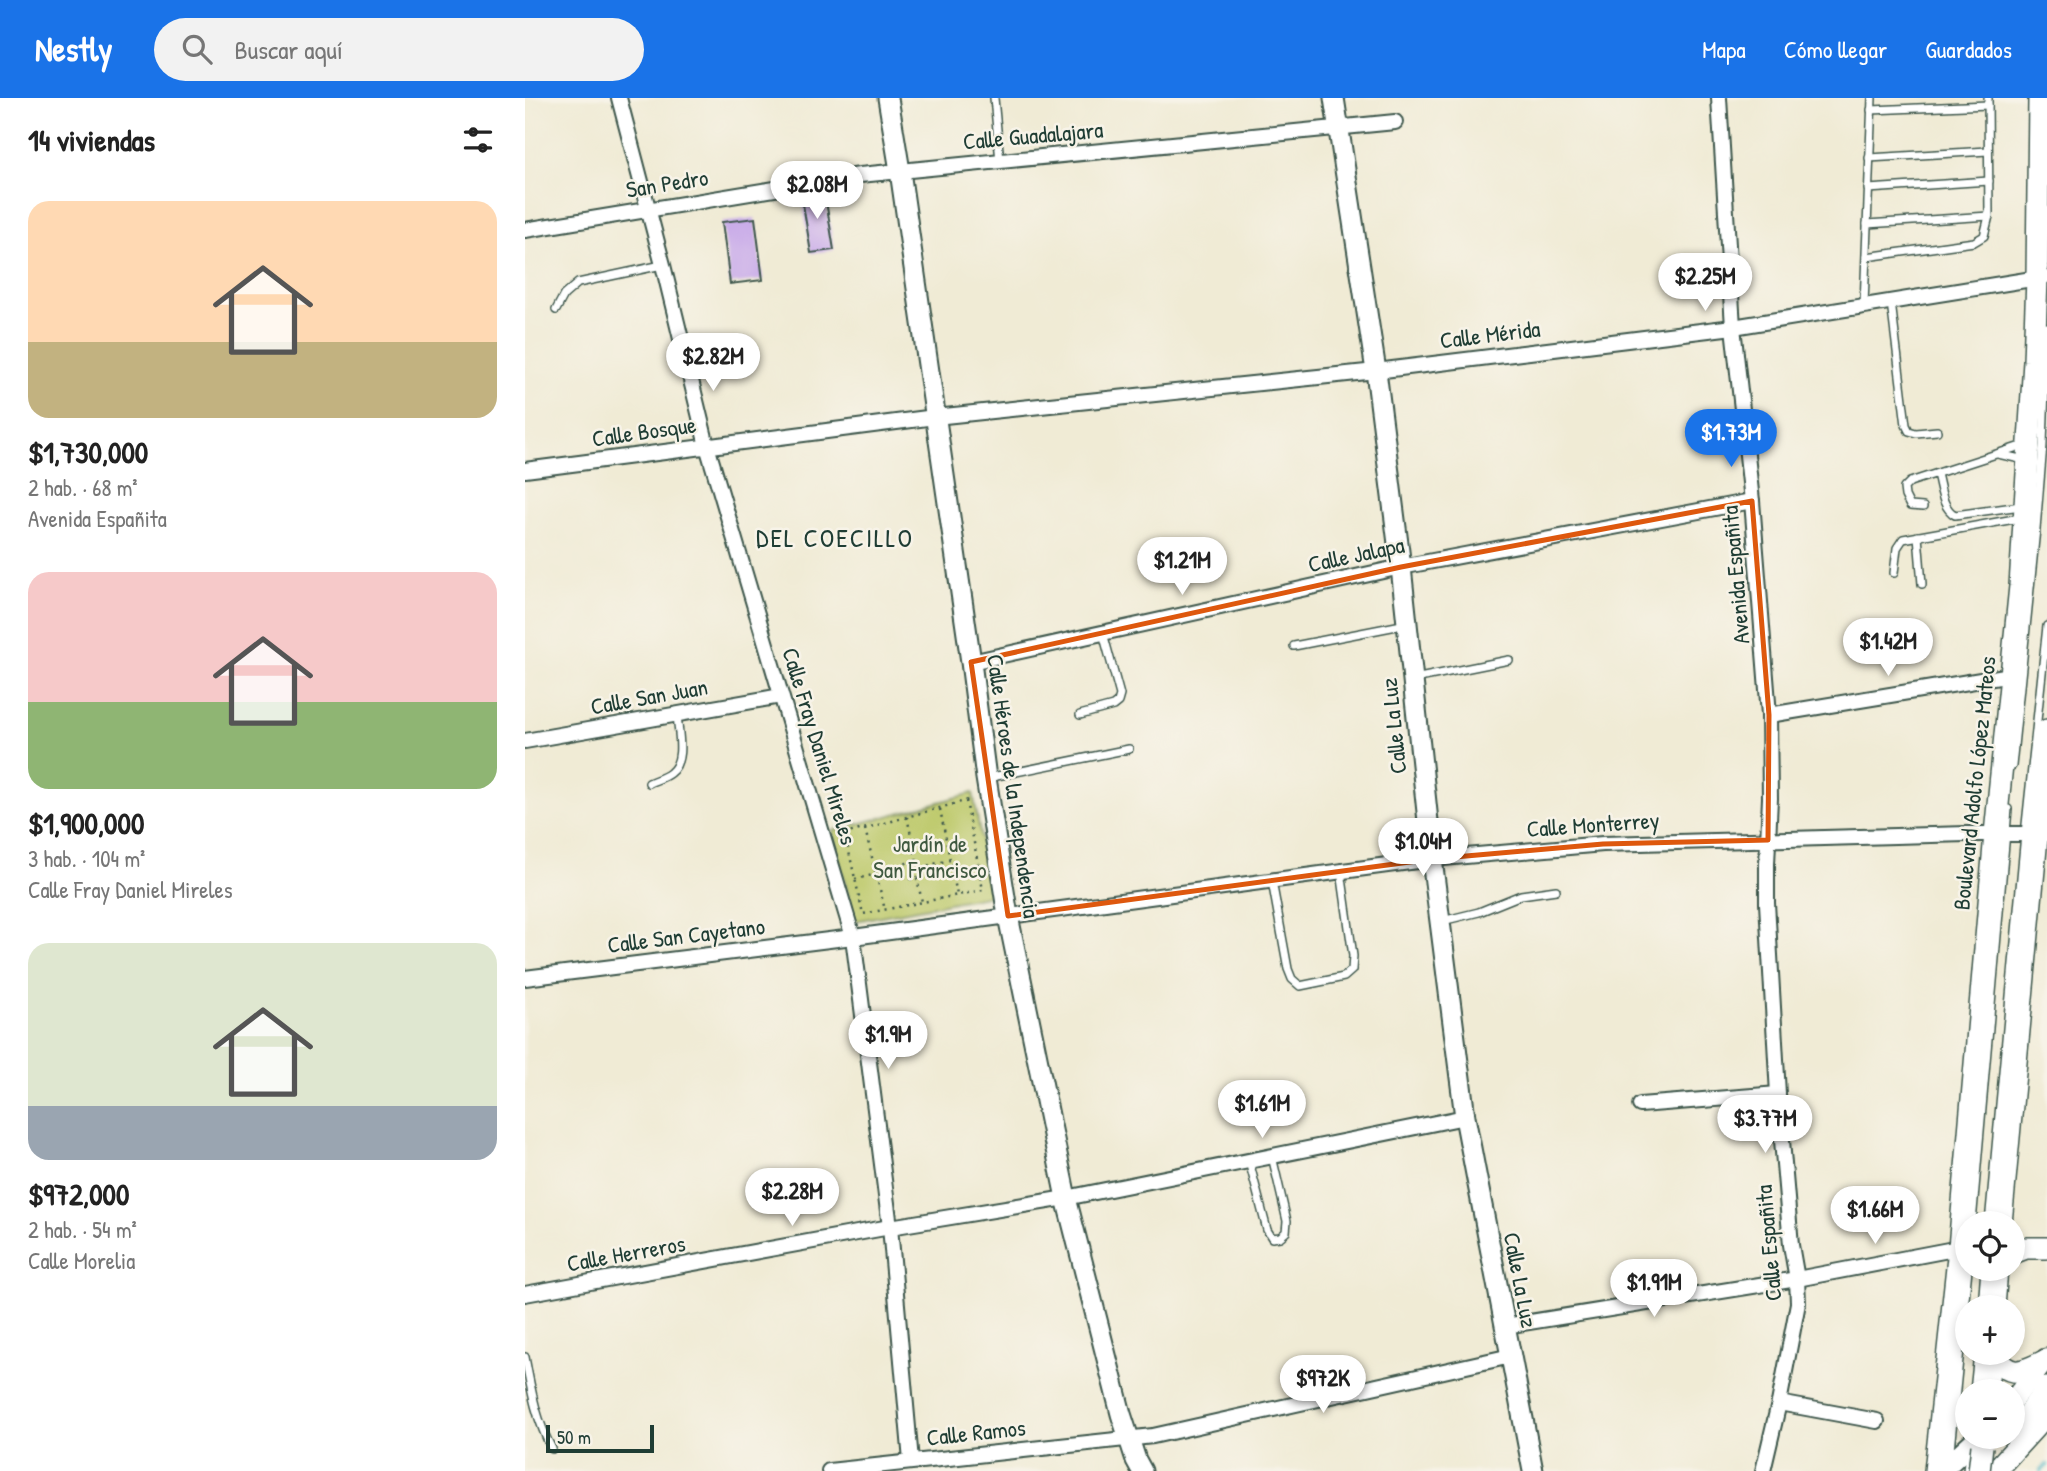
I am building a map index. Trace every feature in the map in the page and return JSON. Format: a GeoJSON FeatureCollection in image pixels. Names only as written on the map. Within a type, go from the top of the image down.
{"type":"FeatureCollection","features":[{"type":"Feature","properties":{"kind":"main road","name":"Boulevard Adolfo López Mateos"},"geometry":{"type":"LineString","coordinates":[[1963,1211],[2000,834],[2042,277],[2042,107]]}},
{"type":"Feature","properties":{"kind":"main road"},"geometry":{"type":"LineString","coordinates":[[2002,1211],[2036,834],[2043,801],[2047,730]]}},
{"type":"Feature","properties":{"kind":"main road"},"geometry":{"type":"LineString","coordinates":[[2025,1248],[2047,1248]]}},
{"type":"Feature","properties":{"kind":"main road","name":"Boulevard Adolfo López Mateos"},"geometry":{"type":"LineString","coordinates":[[1948,1470],[1957,1281]]}},
{"type":"Feature","properties":{"kind":"main road"},"geometry":{"type":"LineString","coordinates":[[2001,1365],[2014,1371],[2026,1370],[2046,1359]]}},
{"type":"Feature","properties":{"kind":"main road"},"geometry":{"type":"LineString","coordinates":[[2025,1417],[2047,1388]]}},
{"type":"Feature","properties":{"kind":"main road"},"geometry":{"type":"LineString","coordinates":[[1995,1471],[2047,1414]]}},
{"type":"Feature","properties":{"kind":"street","name":"Calle Fray Daniel Mireles"},"geometry":{"type":"LineString","coordinates":[[619,98],[707,446],[853,937],[891,1227],[911,1461]]}},
{"type":"Feature","properties":{"kind":"street","name":"Calle Héroes de la Independencia"},"geometry":{"type":"LineString","coordinates":[[888,98],[1008,916],[1066,1198],[1128,1438],[1142,1471]]}},
{"type":"Feature","properties":{"kind":"street","name":"Calle La Luz"},"geometry":{"type":"LineString","coordinates":[[1333,98],[1376,371],[1401,567],[1432,859],[1465,1117],[1533,1471]]}},
{"type":"Feature","properties":{"kind":"street","name":"Avenida Españita"},"geometry":{"type":"LineString","coordinates":[[1719,98],[1733,327],[1752,501],[1769,715],[1768,840]]}},
{"type":"Feature","properties":{"kind":"street","name":"Calle Guadalajara"},"geometry":{"type":"LineString","coordinates":[[900,171],[1395,122]]}},
{"type":"Feature","properties":{"kind":"street","name":"San Pedro"},"geometry":{"type":"LineString","coordinates":[[525,230],[860,175],[900,171]]}},
{"type":"Feature","properties":{"kind":"street","name":"Calle Mérida"},"geometry":{"type":"LineString","coordinates":[[935,417],[1376,371],[1733,327],[2042,277]]}},
{"type":"Feature","properties":{"kind":"street","name":"Calle Bosque"},"geometry":{"type":"LineString","coordinates":[[525,470],[935,417]]}},
{"type":"Feature","properties":{"kind":"street","name":"Calle Jalapa"},"geometry":{"type":"LineString","coordinates":[[971,662],[1401,567],[1752,501]]}},
{"type":"Feature","properties":{"kind":"street"},"geometry":{"type":"LineString","coordinates":[[1769,715],[2011,675]]}},
{"type":"Feature","properties":{"kind":"street","name":"Calle San Juan"},"geometry":{"type":"LineString","coordinates":[[525,741],[781,696]]}},
{"type":"Feature","properties":{"kind":"street","name":"Calle Monterrey"},"geometry":{"type":"LineString","coordinates":[[853,937],[1432,859],[1602,844],[2036,834]]}},
{"type":"Feature","properties":{"kind":"street","name":"Calle Españita"},"geometry":{"type":"LineString","coordinates":[[1763,1471],[1798,1303],[1777,1094],[1767,903],[1768,840]]}},
{"type":"Feature","properties":{"kind":"street","name":"Calle San Cayetano"},"geometry":{"type":"LineString","coordinates":[[525,978],[853,937]]}},
{"type":"Feature","properties":{"kind":"street"},"geometry":{"type":"LineString","coordinates":[[1640,1105],[1777,1094]]}},
{"type":"Feature","properties":{"kind":"street","name":"Calle Herreros"},"geometry":{"type":"LineString","coordinates":[[525,1294],[1066,1198],[1465,1117]]}},
{"type":"Feature","properties":{"kind":"street"},"geometry":{"type":"LineString","coordinates":[[1505,1326],[1797,1279],[1955,1249]]}},
{"type":"Feature","properties":{"kind":"street","name":"Calle Ramos"},"geometry":{"type":"LineString","coordinates":[[829,1471],[1153,1436],[1511,1356]]}},
{"type":"Feature","properties":{"kind":"street"},"geometry":{"type":"LineString","coordinates":[[2025,1385],[2046,1359]]}},
{"type":"Feature","properties":{"kind":"street"},"geometry":{"type":"LineString","coordinates":[[1779,1403],[1877,1420]]}},
{"type":"Feature","properties":{"kind":"street"},"geometry":{"type":"LineString","coordinates":[[1948,1470],[1976,1450]]}},
{"type":"Feature","properties":{"kind":"lane"},"geometry":{"type":"LineString","coordinates":[[993,98],[1000,161]]}},
{"type":"Feature","properties":{"kind":"lane"},"geometry":{"type":"LineString","coordinates":[[1864,306],[1872,98]]}},
{"type":"Feature","properties":{"kind":"lane"},"geometry":{"type":"LineString","coordinates":[[1866,257],[1974,242],[1984,236],[1989,216],[1988,101],[1871,110]]}},
{"type":"Feature","properties":{"kind":"lane"},"geometry":{"type":"LineString","coordinates":[[1870,158],[1988,150]]}},
{"type":"Feature","properties":{"kind":"lane"},"geometry":{"type":"LineString","coordinates":[[1868,189],[1989,181]]}},
{"type":"Feature","properties":{"kind":"lane"},"geometry":{"type":"LineString","coordinates":[[1867,224],[1989,216]]}},
{"type":"Feature","properties":{"kind":"lane"},"geometry":{"type":"LineString","coordinates":[[556,310],[564,295],[578,283],[663,265]]}},
{"type":"Feature","properties":{"kind":"lane"},"geometry":{"type":"LineString","coordinates":[[1891,302],[1906,425],[1909,431],[1916,433],[1937,431]]}},
{"type":"Feature","properties":{"kind":"lane"},"geometry":{"type":"LineString","coordinates":[[2011,780],[2043,445],[2047,327]]}},
{"type":"Feature","properties":{"kind":"lane"},"geometry":{"type":"LineString","coordinates":[[1923,507],[1910,506],[1905,496],[1905,488],[1910,482],[1998,454],[2029,452]]}},
{"type":"Feature","properties":{"kind":"lane"},"geometry":{"type":"LineString","coordinates":[[1998,454],[2029,452]]}},
{"type":"Feature","properties":{"kind":"lane"},"geometry":{"type":"LineString","coordinates":[[1937,474],[1947,507],[1952,514],[2025,511]]}},
{"type":"Feature","properties":{"kind":"lane"},"geometry":{"type":"LineString","coordinates":[[1894,573],[1899,542],[1903,539],[2025,511]]}},
{"type":"Feature","properties":{"kind":"lane"},"geometry":{"type":"LineString","coordinates":[[1918,536],[1922,584]]}},
{"type":"Feature","properties":{"kind":"lane"},"geometry":{"type":"LineString","coordinates":[[1294,646],[1407,624]]}},
{"type":"Feature","properties":{"kind":"lane"},"geometry":{"type":"LineString","coordinates":[[1990,1211],[2036,834],[2047,626]]}},
{"type":"Feature","properties":{"kind":"lane"},"geometry":{"type":"LineString","coordinates":[[1080,715],[1113,706],[1120,695],[1103,633]]}},
{"type":"Feature","properties":{"kind":"lane"},"geometry":{"type":"LineString","coordinates":[[1413,679],[1509,660]]}},
{"type":"Feature","properties":{"kind":"lane"},"geometry":{"type":"LineString","coordinates":[[649,783],[669,774],[680,756],[677,714]]}},
{"type":"Feature","properties":{"kind":"lane"},"geometry":{"type":"LineString","coordinates":[[986,778],[1129,749]]}},
{"type":"Feature","properties":{"kind":"lane"},"geometry":{"type":"LineString","coordinates":[[1973,1211],[2000,834],[2008,807]]}},
{"type":"Feature","properties":{"kind":"lane"},"geometry":{"type":"LineString","coordinates":[[1272,881],[1288,969],[1292,979],[1300,986],[1344,977],[1352,970],[1353,956],[1341,871]]}},
{"type":"Feature","properties":{"kind":"lane"},"geometry":{"type":"LineString","coordinates":[[1441,921],[1479,912],[1521,895],[1556,890]]}},
{"type":"Feature","properties":{"kind":"lane"},"geometry":{"type":"LineString","coordinates":[[1249,1161],[1267,1230],[1272,1238],[1280,1237],[1286,1232],[1287,1221],[1272,1156]]}},
{"type":"Feature","properties":{"kind":"lane"},"geometry":{"type":"LineString","coordinates":[[1948,1470],[1967,1281]]}},
{"type":"Feature","properties":{"kind":"lane"},"geometry":{"type":"LineString","coordinates":[[525,1357],[540,1423],[552,1449]]}},
{"type":"Feature","properties":{"kind":"path"},"geometry":{"type":"LineString","coordinates":[[966,801],[983,890],[863,914],[845,834],[907,817],[966,801]]}},
{"type":"Feature","properties":{"kind":"path"},"geometry":{"type":"LineString","coordinates":[[940,808],[957,895]]}},
{"type":"Feature","properties":{"kind":"path"},"geometry":{"type":"LineString","coordinates":[[903,868],[908,878],[917,878],[921,874],[907,817]]}},
{"type":"Feature","properties":{"kind":"path"},"geometry":{"type":"LineString","coordinates":[[865,829],[884,910]]}},
{"type":"Feature","properties":{"kind":"path"},"geometry":{"type":"LineString","coordinates":[[921,867],[950,860]]}},
{"type":"Feature","properties":{"kind":"path"},"geometry":{"type":"LineString","coordinates":[[855,879],[903,868],[909,862],[918,862]]}},
{"type":"Feature","properties":{"kind":"path"},"geometry":{"type":"LineString","coordinates":[[917,878],[922,902]]}},
{"type":"Feature","properties":{"kind":"highlighted area"},"geometry":{"type":"Polygon","coordinates":[[[1752,501],[1769,715],[1768,840],[1603,844],[1432,859],[1008,916],[971,662],[1401,567],[1752,501]]]}},
{"type":"Feature","properties":{"kind":"green space","name":"Jardín de San Francisco"},"geometry":{"type":"Polygon","coordinates":[[[973,793],[991,895],[855,921],[832,831],[973,793]]]}},
{"type":"Feature","properties":{"kind":"building"},"geometry":{"type":"Polygon","coordinates":[[[824,189],[834,250],[811,253],[801,192],[824,189]]]}},
{"type":"Feature","properties":{"kind":"building"},"geometry":{"type":"Polygon","coordinates":[[[755,218],[763,280],[730,284],[722,222],[755,218]]]}},
{"type":"Feature","properties":{"kind":"waterway"},"geometry":{"type":"LineString","coordinates":[[2041,1471],[2047,1465]]}},
{"type":"Feature","properties":{"kind":"district","name":"DEL COECILLO"},"geometry":{"type":"Point","coordinates":[835,537]}}]}
